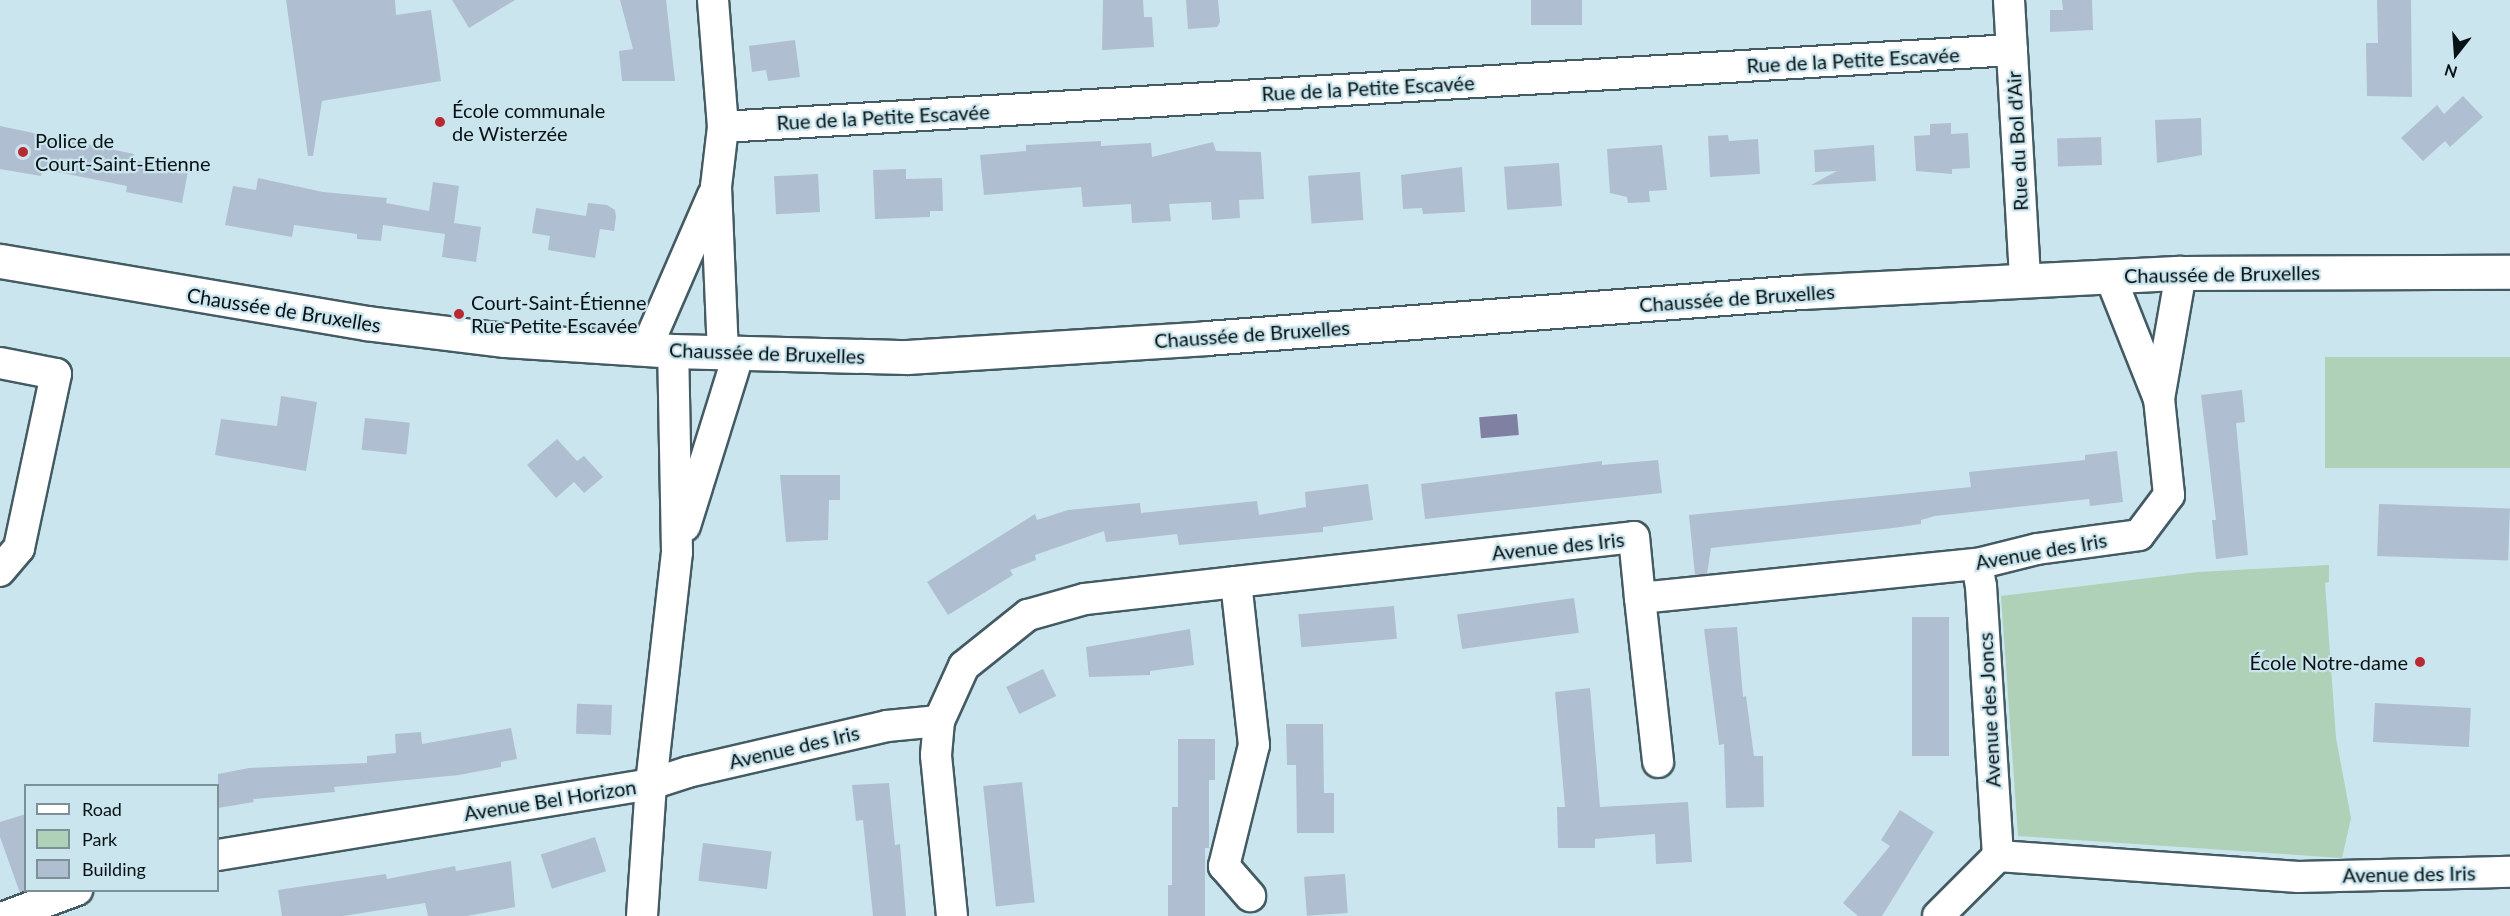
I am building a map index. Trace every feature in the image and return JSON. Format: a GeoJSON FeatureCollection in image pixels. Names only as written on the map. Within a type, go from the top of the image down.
{"type":"FeatureCollection","features":[{"type":"Feature","properties":{"kind":"main road","name":"Chaussée de Bruxelles"},"geometry":{"type":"LineString","coordinates":[[0,261],[366,323],[505,340],[659,350],[907,357],[1207,338],[1801,292],[2181,273],[2510,272]]}},
{"type":"Feature","properties":{"kind":"street"},"geometry":{"type":"LineString","coordinates":[[659,350],[716,187],[723,127],[713,0]]}},
{"type":"Feature","properties":{"kind":"street","name":"Rue du Bol d'Air"},"geometry":{"type":"LineString","coordinates":[[2009,0],[2025,281]]}},
{"type":"Feature","properties":{"kind":"street","name":"Rue de la Petite Escavée"},"geometry":{"type":"LineString","coordinates":[[723,127],[2012,50]]}},
{"type":"Feature","properties":{"kind":"street","name":"Avenue Bel Horizon"},"geometry":{"type":"LineString","coordinates":[[219,855],[651,784],[677,552],[731,353],[716,187]]}},
{"type":"Feature","properties":{"kind":"street","name":"Avenue des Iris"},"geometry":{"type":"LineString","coordinates":[[2158,399],[2181,273]]}},
{"type":"Feature","properties":{"kind":"street","name":"Avenue des Iris"},"geometry":{"type":"LineString","coordinates":[[951,916],[936,755],[939,721],[964,666],[1028,615],[1085,599],[1634,537],[1640,598],[1977,564],[2037,549],[2139,535],[2169,495],[2158,399],[2110,276]]}},
{"type":"Feature","properties":{"kind":"street","name":"Avenue Bel Horizon"},"geometry":{"type":"LineString","coordinates":[[659,350],[677,552]]}},
{"type":"Feature","properties":{"kind":"street"},"geometry":{"type":"LineString","coordinates":[[0,363],[56,374],[19,548],[0,571]]}},
{"type":"Feature","properties":{"kind":"street","name":"Avenue des Joncs"},"geometry":{"type":"LineString","coordinates":[[1977,564],[1982,586],[1998,856]]}},
{"type":"Feature","properties":{"kind":"street"},"geometry":{"type":"LineString","coordinates":[[1236,582],[1254,745],[1224,866],[1250,896]]}},
{"type":"Feature","properties":{"kind":"street"},"geometry":{"type":"LineString","coordinates":[[1640,598],[1658,762]]}},
{"type":"Feature","properties":{"kind":"street","name":"Avenue des Iris"},"geometry":{"type":"LineString","coordinates":[[651,784],[688,772],[887,726],[939,721]]}},
{"type":"Feature","properties":{"kind":"street"},"geometry":{"type":"LineString","coordinates":[[642,916],[651,784]]}},
{"type":"Feature","properties":{"kind":"street"},"geometry":{"type":"LineString","coordinates":[[1938,916],[1998,856]]}},
{"type":"Feature","properties":{"kind":"street","name":"Avenue des Iris"},"geometry":{"type":"LineString","coordinates":[[1998,856],[2298,877],[2510,872]]}},
{"type":"Feature","properties":{"kind":"street"},"geometry":{"type":"LineString","coordinates":[[7,916],[74,892]]}},
{"type":"Feature","properties":{"kind":"green space"},"geometry":{"type":"Polygon","coordinates":[[[2325,357],[2510,357],[2510,468],[2325,468],[2325,357]]]}},
{"type":"Feature","properties":{"kind":"green space"},"geometry":{"type":"Polygon","coordinates":[[[2329,565],[2329,582],[2325,583],[2336,738],[2351,818],[2342,858],[2018,836],[2001,596],[2198,572],[2329,565]]]}},
{"type":"Feature","properties":{"kind":"water"},"geometry":{"type":"Polygon","coordinates":[[[1517,414],[1519,435],[1481,438],[1479,417],[1517,414]]]}},
{"type":"Feature","properties":{"kind":"building"},"geometry":{"type":"Polygon","coordinates":[[[286,0],[395,0],[396,15],[431,10],[441,81],[322,101],[313,156],[308,156],[286,0]]]}},
{"type":"Feature","properties":{"kind":"building"},"geometry":{"type":"Polygon","coordinates":[[[452,0],[515,0],[469,28],[452,0]]]}},
{"type":"Feature","properties":{"kind":"building"},"geometry":{"type":"Polygon","coordinates":[[[620,0],[666,0],[675,81],[622,81],[619,51],[633,49],[620,0]]]}},
{"type":"Feature","properties":{"kind":"building"},"geometry":{"type":"Polygon","coordinates":[[[1103,0],[1143,0],[1144,17],[1152,17],[1154,47],[1102,50],[1103,0]]]}},
{"type":"Feature","properties":{"kind":"building"},"geometry":{"type":"Polygon","coordinates":[[[1186,0],[1218,0],[1220,22],[1217,27],[1188,29],[1186,0]]]}},
{"type":"Feature","properties":{"kind":"building"},"geometry":{"type":"Polygon","coordinates":[[[1531,0],[1582,0],[1582,25],[1531,25],[1531,0]]]}},
{"type":"Feature","properties":{"kind":"building"},"geometry":{"type":"Polygon","coordinates":[[[2062,0],[2092,0],[2093,30],[2050,32],[2050,10],[2063,10],[2062,0]]]}},
{"type":"Feature","properties":{"kind":"building"},"geometry":{"type":"Polygon","coordinates":[[[2377,0],[2411,0],[2412,97],[2367,96],[2366,43],[2378,43],[2377,0]]]}},
{"type":"Feature","properties":{"kind":"building"},"geometry":{"type":"Polygon","coordinates":[[[795,40],[800,77],[768,81],[766,70],[752,72],[749,46],[795,40]]]}},
{"type":"Feature","properties":{"kind":"building"},"geometry":{"type":"Polygon","coordinates":[[[2463,96],[2483,117],[2450,147],[2445,141],[2423,161],[2401,138],[2437,105],[2444,114],[2463,96]]]}},
{"type":"Feature","properties":{"kind":"building"},"geometry":{"type":"Polygon","coordinates":[[[2201,118],[2202,155],[2157,163],[2155,120],[2201,118]]]}},
{"type":"Feature","properties":{"kind":"building"},"geometry":{"type":"Polygon","coordinates":[[[1951,123],[1951,134],[1968,133],[1970,168],[1952,169],[1952,174],[1916,171],[1914,136],[1930,135],[1930,124],[1951,123]]]}},
{"type":"Feature","properties":{"kind":"building"},"geometry":{"type":"Polygon","coordinates":[[[0,126],[134,154],[133,160],[188,171],[182,203],[126,192],[127,186],[42,169],[41,176],[0,169],[0,126]]]}},
{"type":"Feature","properties":{"kind":"building"},"geometry":{"type":"Polygon","coordinates":[[[1728,135],[1729,141],[1758,139],[1760,174],[1710,177],[1708,136],[1728,135]]]}},
{"type":"Feature","properties":{"kind":"building"},"geometry":{"type":"Polygon","coordinates":[[[2101,137],[2102,165],[2058,167],[2057,139],[2101,137]]]}},
{"type":"Feature","properties":{"kind":"building"},"geometry":{"type":"Polygon","coordinates":[[[1101,141],[1101,146],[1151,143],[1152,157],[1213,142],[1216,151],[1261,152],[1264,199],[1239,200],[1240,218],[1212,220],[1211,202],[1169,204],[1171,221],[1132,223],[1131,204],[1083,207],[1081,187],[984,195],[980,155],[1026,151],[1026,145],[1101,141]]]}},
{"type":"Feature","properties":{"kind":"building"},"geometry":{"type":"Polygon","coordinates":[[[1662,145],[1667,190],[1649,191],[1650,202],[1628,203],[1627,197],[1610,193],[1607,149],[1662,145]]]}},
{"type":"Feature","properties":{"kind":"building"},"geometry":{"type":"Polygon","coordinates":[[[1874,145],[1876,181],[1811,185],[1837,171],[1815,172],[1814,150],[1874,145]]]}},
{"type":"Feature","properties":{"kind":"building"},"geometry":{"type":"Polygon","coordinates":[[[1559,163],[1562,206],[1507,210],[1504,167],[1559,163]]]}},
{"type":"Feature","properties":{"kind":"building"},"geometry":{"type":"Polygon","coordinates":[[[1462,167],[1465,212],[1423,214],[1422,208],[1403,209],[1401,175],[1462,167]]]}},
{"type":"Feature","properties":{"kind":"building"},"geometry":{"type":"Polygon","coordinates":[[[906,169],[906,179],[942,178],[943,211],[930,211],[930,217],[875,219],[873,170],[906,169]]]}},
{"type":"Feature","properties":{"kind":"building"},"geometry":{"type":"Polygon","coordinates":[[[1360,172],[1363,220],[1311,224],[1308,176],[1360,172]]]}},
{"type":"Feature","properties":{"kind":"building"},"geometry":{"type":"Polygon","coordinates":[[[818,174],[820,212],[776,214],[774,176],[818,174]]]}},
{"type":"Feature","properties":{"kind":"building"},"geometry":{"type":"Polygon","coordinates":[[[258,178],[323,192],[387,198],[386,203],[429,211],[433,182],[459,186],[454,223],[481,227],[476,262],[442,257],[445,234],[383,225],[381,241],[357,239],[357,234],[294,225],[292,237],[225,225],[233,186],[256,190],[258,178]]]}},
{"type":"Feature","properties":{"kind":"building"},"geometry":{"type":"Polygon","coordinates":[[[588,203],[607,205],[615,210],[616,217],[614,231],[600,229],[595,258],[548,250],[550,236],[532,233],[536,208],[586,216],[588,203]]]}},
{"type":"Feature","properties":{"kind":"building"},"geometry":{"type":"Polygon","coordinates":[[[2242,390],[2245,422],[2236,423],[2248,555],[2216,559],[2212,520],[2216,520],[2201,395],[2242,390]]]}},
{"type":"Feature","properties":{"kind":"building"},"geometry":{"type":"Polygon","coordinates":[[[281,396],[317,402],[306,471],[215,455],[221,419],[277,426],[281,396]]]}},
{"type":"Feature","properties":{"kind":"building"},"geometry":{"type":"Polygon","coordinates":[[[365,418],[410,423],[406,455],[362,450],[365,418]]]}},
{"type":"Feature","properties":{"kind":"building"},"geometry":{"type":"Polygon","coordinates":[[[557,439],[577,461],[584,456],[603,477],[584,493],[574,482],[556,498],[527,465],[557,439]]]}},
{"type":"Feature","properties":{"kind":"building"},"geometry":{"type":"Polygon","coordinates":[[[2117,451],[2123,502],[2090,506],[2089,499],[1935,516],[1921,520],[1921,524],[1893,528],[1711,548],[1707,574],[1695,575],[1689,515],[1971,487],[1969,472],[2085,460],[2085,455],[2117,451]]]}},
{"type":"Feature","properties":{"kind":"building"},"geometry":{"type":"Polygon","coordinates":[[[1658,460],[1662,493],[1425,519],[1421,484],[1602,461],[1602,465],[1658,460]]]}},
{"type":"Feature","properties":{"kind":"building"},"geometry":{"type":"Polygon","coordinates":[[[780,475],[840,475],[840,500],[829,500],[828,540],[786,542],[780,475]]]}},
{"type":"Feature","properties":{"kind":"building"},"geometry":{"type":"Polygon","coordinates":[[[1368,484],[1373,520],[1323,527],[1323,532],[1179,545],[1177,534],[1106,542],[1104,531],[1035,555],[1036,560],[1010,570],[1013,575],[948,615],[927,582],[1035,514],[1037,520],[1068,510],[1140,503],[1141,513],[1257,501],[1259,515],[1306,507],[1305,492],[1368,484]]]}},
{"type":"Feature","properties":{"kind":"building"},"geometry":{"type":"Polygon","coordinates":[[[2379,504],[2510,509],[2508,561],[2377,556],[2379,504]]]}},
{"type":"Feature","properties":{"kind":"building"},"geometry":{"type":"Polygon","coordinates":[[[1574,598],[1579,633],[1462,649],[1457,614],[1574,598]]]}},
{"type":"Feature","properties":{"kind":"building"},"geometry":{"type":"Polygon","coordinates":[[[1394,606],[1397,639],[1301,647],[1298,614],[1394,606]]]}},
{"type":"Feature","properties":{"kind":"building"},"geometry":{"type":"Polygon","coordinates":[[[1912,617],[1949,617],[1949,756],[1912,756],[1912,617]]]}},
{"type":"Feature","properties":{"kind":"building"},"geometry":{"type":"Polygon","coordinates":[[[1737,627],[1743,697],[1746,696],[1754,756],[1763,756],[1764,807],[1726,808],[1724,744],[1719,745],[1704,629],[1737,627]]]}},
{"type":"Feature","properties":{"kind":"building"},"geometry":{"type":"Polygon","coordinates":[[[1190,629],[1194,665],[1150,671],[1150,675],[1089,677],[1086,647],[1190,629]]]}},
{"type":"Feature","properties":{"kind":"building"},"geometry":{"type":"Polygon","coordinates":[[[1043,669],[1056,696],[1019,714],[1006,687],[1043,669]]]}},
{"type":"Feature","properties":{"kind":"building"},"geometry":{"type":"Polygon","coordinates":[[[1590,688],[1600,807],[1688,802],[1692,862],[1656,864],[1655,834],[1595,839],[1595,848],[1558,848],[1557,807],[1565,807],[1555,692],[1590,688]]]}},
{"type":"Feature","properties":{"kind":"building"},"geometry":{"type":"Polygon","coordinates":[[[2375,703],[2471,708],[2469,747],[2373,742],[2375,703]]]}},
{"type":"Feature","properties":{"kind":"building"},"geometry":{"type":"Polygon","coordinates":[[[577,704],[612,705],[611,735],[576,734],[577,704]]]}},
{"type":"Feature","properties":{"kind":"building"},"geometry":{"type":"Polygon","coordinates":[[[1286,724],[1323,724],[1324,793],[1334,793],[1334,833],[1297,833],[1296,765],[1287,765],[1286,724]]]}},
{"type":"Feature","properties":{"kind":"building"},"geometry":{"type":"Polygon","coordinates":[[[511,728],[517,759],[501,762],[501,767],[459,775],[334,787],[335,792],[253,799],[254,802],[219,808],[218,774],[249,768],[367,763],[367,756],[396,753],[395,734],[421,732],[422,744],[511,728]]]}},
{"type":"Feature","properties":{"kind":"building"},"geometry":{"type":"Polygon","coordinates":[[[1178,739],[1215,739],[1215,780],[1209,780],[1209,848],[1205,848],[1205,916],[1168,916],[1168,885],[1172,885],[1172,807],[1178,807],[1178,739]]]}},
{"type":"Feature","properties":{"kind":"building"},"geometry":{"type":"Polygon","coordinates":[[[1022,782],[1035,902],[996,906],[983,786],[1022,782]]]}},
{"type":"Feature","properties":{"kind":"building"},"geometry":{"type":"Polygon","coordinates":[[[889,783],[895,845],[900,844],[906,916],[873,916],[863,820],[856,821],[852,785],[889,783]]]}},
{"type":"Feature","properties":{"kind":"building"},"geometry":{"type":"Polygon","coordinates":[[[1900,810],[1934,832],[1882,916],[1858,916],[1843,903],[1890,846],[1881,840],[1900,810]]]}},
{"type":"Feature","properties":{"kind":"building"},"geometry":{"type":"Polygon","coordinates":[[[24,815],[24,892],[20,893],[0,837],[0,822],[24,815]]]}},
{"type":"Feature","properties":{"kind":"building"},"geometry":{"type":"Polygon","coordinates":[[[595,837],[606,871],[552,889],[541,855],[595,837]]]}},
{"type":"Feature","properties":{"kind":"building"},"geometry":{"type":"Polygon","coordinates":[[[703,843],[771,851],[767,889],[698,881],[703,843]]]}},
{"type":"Feature","properties":{"kind":"building"},"geometry":{"type":"Polygon","coordinates":[[[511,861],[515,907],[467,916],[428,916],[425,903],[343,916],[282,916],[278,890],[386,874],[387,879],[455,866],[456,871],[511,861]]]}},
{"type":"Feature","properties":{"kind":"building"},"geometry":{"type":"Polygon","coordinates":[[[1345,874],[1348,913],[1307,916],[1304,877],[1345,874]]]}},
{"type":"Feature","properties":{"kind":"place","name":"École communale de Wisterzée"},"geometry":{"type":"Point","coordinates":[440,122]}},
{"type":"Feature","properties":{"kind":"place","name":"Police de Court-Saint-Etienne"},"geometry":{"type":"Point","coordinates":[23,152]}},
{"type":"Feature","properties":{"kind":"place","name":"Court-Saint-Étienne Rue Petite Escavée"},"geometry":{"type":"Point","coordinates":[459,314]}},
{"type":"Feature","properties":{"kind":"place","name":"École Notre-dame"},"geometry":{"type":"Point","coordinates":[2420,662]}}]}
